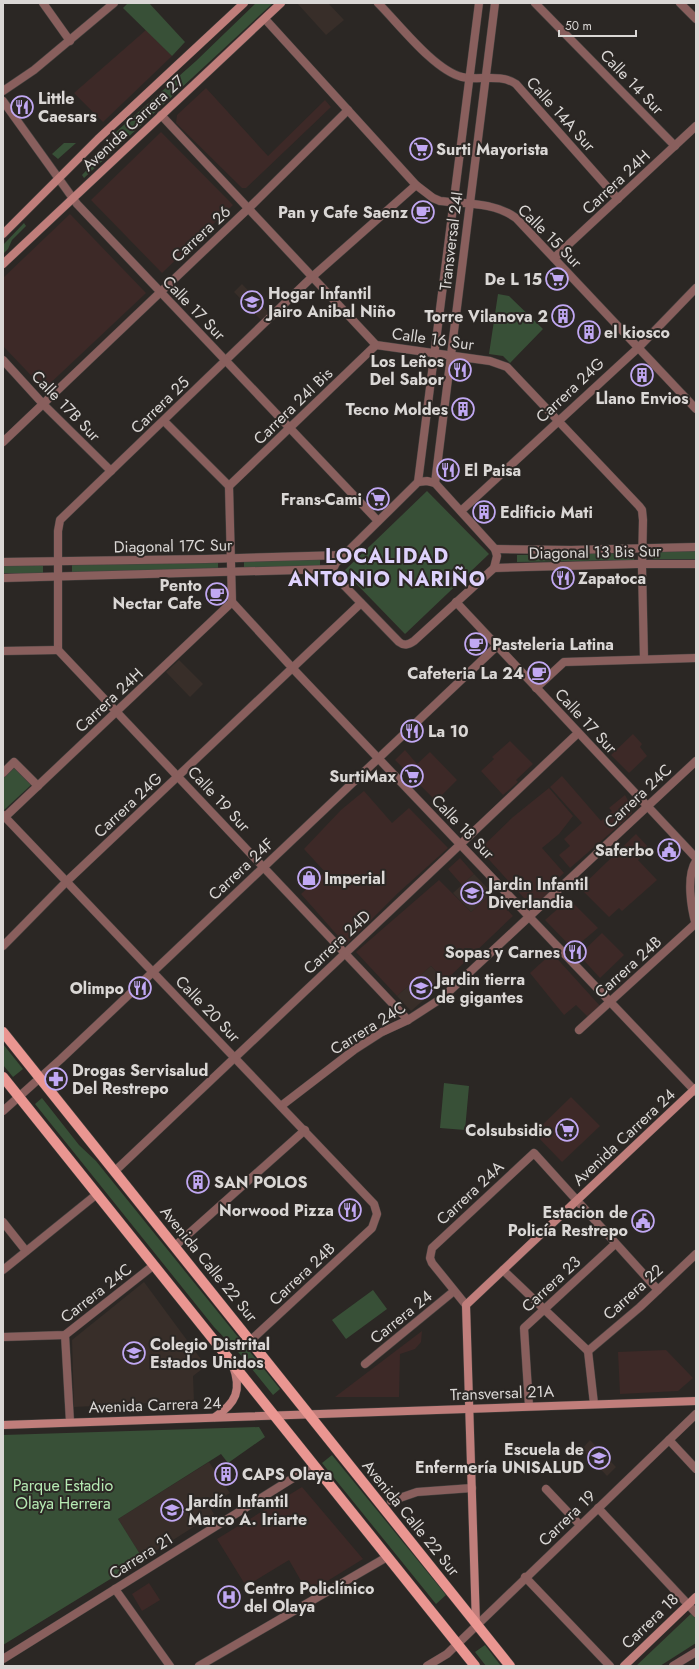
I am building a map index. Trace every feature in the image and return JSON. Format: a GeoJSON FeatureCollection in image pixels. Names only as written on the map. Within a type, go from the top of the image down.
{"type":"FeatureCollection","features":[{"type":"Feature","properties":{"kind":"main road","name":"Avenida Carrera 27"},"geometry":{"type":"LineString","coordinates":[[3,234],[98,139],[244,3]]}},
{"type":"Feature","properties":{"kind":"main road","name":"Avenida Carrera 27"},"geometry":{"type":"LineString","coordinates":[[3,264],[281,3]]}},
{"type":"Feature","properties":{"kind":"main road","name":"Avenida Calle 22 Sur"},"geometry":{"type":"LineString","coordinates":[[3,1032],[510,1666]]}},
{"type":"Feature","properties":{"kind":"main road"},"geometry":{"type":"LineString","coordinates":[[3,1077],[475,1666]]}},
{"type":"Feature","properties":{"kind":"main road","name":"Avenida Carrera 24"},"geometry":{"type":"LineString","coordinates":[[466,1304],[695,1090]]}},
{"type":"Feature","properties":{"kind":"main road"},"geometry":{"type":"LineString","coordinates":[[466,1304],[476,1624]]}},
{"type":"Feature","properties":{"kind":"main road"},"geometry":{"type":"LineString","coordinates":[[214,1417],[229,1406],[237,1392],[236,1375],[232,1362]]}},
{"type":"Feature","properties":{"kind":"main road","name":"Transversal 21A"},"geometry":{"type":"LineString","coordinates":[[308,1413],[696,1401]]}},
{"type":"Feature","properties":{"kind":"main road","name":"Avenida Carrera 24"},"geometry":{"type":"LineString","coordinates":[[3,1425],[308,1413]]}},
{"type":"Feature","properties":{"kind":"main road","name":"Carrera 18"},"geometry":{"type":"LineString","coordinates":[[624,1666],[696,1597]]}},
{"type":"Feature","properties":{"kind":"street"},"geometry":{"type":"LineString","coordinates":[[43,3],[70,41]]}},
{"type":"Feature","properties":{"kind":"street"},"geometry":{"type":"LineString","coordinates":[[3,91],[34,70],[114,3]]}},
{"type":"Feature","properties":{"kind":"street","name":"Calle 14A Sur"},"geometry":{"type":"LineString","coordinates":[[378,3],[446,71],[470,78],[485,78],[513,82],[522,89],[618,199]]}},
{"type":"Feature","properties":{"kind":"street","name":"Transversal 24I"},"geometry":{"type":"LineString","coordinates":[[418,482],[479,3]]}},
{"type":"Feature","properties":{"kind":"street","name":"Transversal 24I"},"geometry":{"type":"LineString","coordinates":[[435,483],[495,3]]}},
{"type":"Feature","properties":{"kind":"street","name":"Calle 14 Sur"},"geometry":{"type":"LineString","coordinates":[[535,3],[675,146]]}},
{"type":"Feature","properties":{"kind":"street"},"geometry":{"type":"LineString","coordinates":[[680,3],[696,19]]}},
{"type":"Feature","properties":{"kind":"street","name":"Calle 15 Sur"},"geometry":{"type":"LineString","coordinates":[[265,18],[416,185],[440,202],[490,206],[507,212],[516,218],[696,409]]}},
{"type":"Feature","properties":{"kind":"street","name":"Calle 17 Sur"},"geometry":{"type":"LineString","coordinates":[[3,102],[72,198],[378,521]]}},
{"type":"Feature","properties":{"kind":"street","name":"Carrera 26"},"geometry":{"type":"LineString","coordinates":[[3,442],[44,405],[248,209],[348,110]]}},
{"type":"Feature","properties":{"kind":"street","name":"Calle 16 Sur"},"geometry":{"type":"LineString","coordinates":[[161,115],[376,345],[434,354],[490,360],[507,368],[642,510],[642,547]]}},
{"type":"Feature","properties":{"kind":"street","name":"Carrera 24H"},"geometry":{"type":"LineString","coordinates":[[554,258],[696,126]]}},
{"type":"Feature","properties":{"kind":"street","name":"Carrera 25"},"geometry":{"type":"LineString","coordinates":[[58,650],[58,561],[60,520],[312,277],[416,185]]}},
{"type":"Feature","properties":{"kind":"street","name":"Carrera 24G"},"geometry":{"type":"LineString","coordinates":[[461,511],[639,347],[696,288]]}},
{"type":"Feature","properties":{"kind":"street","name":"Carrera 24I Bis"},"geometry":{"type":"LineString","coordinates":[[229,486],[376,345]]}},
{"type":"Feature","properties":{"kind":"street","name":"Calle 17B Sur"},"geometry":{"type":"LineString","coordinates":[[3,360],[44,405],[111,471]]}},
{"type":"Feature","properties":{"kind":"street"},"geometry":{"type":"LineString","coordinates":[[164,421],[229,486],[232,602]]}},
{"type":"Feature","properties":{"kind":"street"},"geometry":{"type":"LineString","coordinates":[[427,481],[435,483],[495,549],[497,556],[494,568],[414,641],[406,645],[399,642],[361,603],[336,576],[333,569],[336,563],[418,482],[427,481]]}},
{"type":"Feature","properties":{"kind":"street"},"geometry":{"type":"LineString","coordinates":[[642,547],[644,659]]}},
{"type":"Feature","properties":{"kind":"street","name":"Diagonal 13 Bis Sur"},"geometry":{"type":"LineString","coordinates":[[495,549],[571,550],[642,547],[696,547]]}},
{"type":"Feature","properties":{"kind":"street","name":"Diagonal 17C Sur"},"geometry":{"type":"LineString","coordinates":[[3,562],[231,559],[344,555]]}},
{"type":"Feature","properties":{"kind":"street","name":"Diagonal 13 Bis Sur"},"geometry":{"type":"LineString","coordinates":[[494,568],[696,564]]}},
{"type":"Feature","properties":{"kind":"street","name":"Diagonal 17C Sur"},"geometry":{"type":"LineString","coordinates":[[3,578],[333,569]]}},
{"type":"Feature","properties":{"kind":"street","name":"Carrera 24H"},"geometry":{"type":"LineString","coordinates":[[4,816],[38,786],[232,602]]}},
{"type":"Feature","properties":{"kind":"street","name":"Calle 18 Sur"},"geometry":{"type":"LineString","coordinates":[[232,602],[529,918],[611,1001],[695,1090]]}},
{"type":"Feature","properties":{"kind":"street","name":"Calle 17 Sur"},"geometry":{"type":"LineString","coordinates":[[456,602],[696,858]]}},
{"type":"Feature","properties":{"kind":"street","name":"Carrera 24G"},"geometry":{"type":"LineString","coordinates":[[3,946],[66,882],[361,603]]}},
{"type":"Feature","properties":{"kind":"street","name":"Carrera 24F"},"geometry":{"type":"LineString","coordinates":[[3,1111],[153,972],[497,646]]}},
{"type":"Feature","properties":{"kind":"street"},"geometry":{"type":"LineString","coordinates":[[3,651],[58,650]]}},
{"type":"Feature","properties":{"kind":"street","name":"Calle 19 Sur"},"geometry":{"type":"LineString","coordinates":[[58,650],[408,1020]]}},
{"type":"Feature","properties":{"kind":"street"},"geometry":{"type":"LineString","coordinates":[[536,688],[564,662],[696,658]]}},
{"type":"Feature","properties":{"kind":"street","name":"Carrera 24D"},"geometry":{"type":"LineString","coordinates":[[115,1171],[578,733]]}},
{"type":"Feature","properties":{"kind":"street","name":"Carrera 24C"},"geometry":{"type":"LineString","coordinates":[[281,1106],[354,1050],[382,1032],[408,1020],[442,998],[696,760]]}},
{"type":"Feature","properties":{"kind":"street"},"geometry":{"type":"LineString","coordinates":[[3,773],[14,762],[38,786]]}},
{"type":"Feature","properties":{"kind":"street","name":"Calle 20 Sur"},"geometry":{"type":"LineString","coordinates":[[4,816],[374,1204],[377,1214],[372,1228]]}},
{"type":"Feature","properties":{"kind":"street"},"geometry":{"type":"LineString","coordinates":[[696,861],[691,871],[690,879],[696,924]]}},
{"type":"Feature","properties":{"kind":"street","name":"Carrera 24B"},"geometry":{"type":"LineString","coordinates":[[579,1030],[696,924]]}},
{"type":"Feature","properties":{"kind":"street"},"geometry":{"type":"LineString","coordinates":[[175,1246],[305,1130]]}},
{"type":"Feature","properties":{"kind":"street","name":"Carrera 24A"},"geometry":{"type":"LineString","coordinates":[[454,1291],[432,1263],[430,1253],[436,1243],[534,1153],[576,1201]]}},
{"type":"Feature","properties":{"kind":"street"},"geometry":{"type":"LineString","coordinates":[[3,1270],[97,1194]]}},
{"type":"Feature","properties":{"kind":"street"},"geometry":{"type":"LineString","coordinates":[[576,1201],[658,1290]]}},
{"type":"Feature","properties":{"kind":"street"},"geometry":{"type":"LineString","coordinates":[[3,1222],[26,1251]]}},
{"type":"Feature","properties":{"kind":"street","name":"Carrera 24B"},"geometry":{"type":"LineString","coordinates":[[250,1341],[372,1228]]}},
{"type":"Feature","properties":{"kind":"street","name":"Carrera 23"},"geometry":{"type":"LineString","coordinates":[[529,1406],[524,1328],[615,1244]]}},
{"type":"Feature","properties":{"kind":"street","name":"Carrera 22"},"geometry":{"type":"LineString","coordinates":[[588,1351],[658,1290],[696,1254]]}},
{"type":"Feature","properties":{"kind":"street","name":"Carrera 24C"},"geometry":{"type":"LineString","coordinates":[[3,1337],[65,1335],[154,1265]]}},
{"type":"Feature","properties":{"kind":"street"},"geometry":{"type":"LineString","coordinates":[[503,1270],[588,1351],[594,1404]]}},
{"type":"Feature","properties":{"kind":"street"},"geometry":{"type":"LineString","coordinates":[[454,1291],[466,1304]]}},
{"type":"Feature","properties":{"kind":"street","name":"Carrera 24"},"geometry":{"type":"LineString","coordinates":[[365,1364],[454,1291]]}},
{"type":"Feature","properties":{"kind":"street"},"geometry":{"type":"LineString","coordinates":[[65,1335],[70,1422]]}},
{"type":"Feature","properties":{"kind":"street","name":"Carrera 19"},"geometry":{"type":"LineString","coordinates":[[427,1666],[447,1654],[456,1643],[696,1414]]}},
{"type":"Feature","properties":{"kind":"street"},"geometry":{"type":"LineString","coordinates":[[669,1440],[696,1469]]}},
{"type":"Feature","properties":{"kind":"street","name":"Carrera 21"},"geometry":{"type":"LineString","coordinates":[[3,1659],[314,1465]]}},
{"type":"Feature","properties":{"kind":"street"},"geometry":{"type":"LineString","coordinates":[[391,1501],[418,1492],[472,1488]]}},
{"type":"Feature","properties":{"kind":"street"},"geometry":{"type":"LineString","coordinates":[[546,1489],[580,1525]]}},
{"type":"Feature","properties":{"kind":"street"},"geometry":{"type":"LineString","coordinates":[[598,1508],[696,1613]]}},
{"type":"Feature","properties":{"kind":"street"},"geometry":{"type":"LineString","coordinates":[[199,1666],[387,1557]]}},
{"type":"Feature","properties":{"kind":"street"},"geometry":{"type":"LineString","coordinates":[[525,1577],[610,1666]]}},
{"type":"Feature","properties":{"kind":"street"},"geometry":{"type":"LineString","coordinates":[[114,1589],[170,1666]]}},
{"type":"Feature","properties":{"kind":"street"},"geometry":{"type":"LineString","coordinates":[[673,1666],[696,1652]]}},
{"type":"Feature","properties":{"kind":"shaded area"},"geometry":{"type":"Polygon","coordinates":[[[297,3],[328,3],[344,20],[326,35],[297,3]]]}},
{"type":"Feature","properties":{"kind":"shaded area"},"geometry":{"type":"Polygon","coordinates":[[[146,30],[172,56],[103,122],[74,93],[146,30]]]}},
{"type":"Feature","properties":{"kind":"shaded area"},"geometry":{"type":"Polygon","coordinates":[[[206,88],[268,156],[325,100],[331,107],[246,188],[242,188],[176,123],[177,115],[206,88]]]}},
{"type":"Feature","properties":{"kind":"shaded area"},"geometry":{"type":"Polygon","coordinates":[[[161,132],[233,205],[162,273],[91,200],[161,132]]]}},
{"type":"Feature","properties":{"kind":"shaded area"},"geometry":{"type":"Polygon","coordinates":[[[70,214],[146,293],[44,389],[3,346],[3,278],[70,214]]]}},
{"type":"Feature","properties":{"kind":"shaded area","name":"Hogar Infantil Jairo Anibal Niño"},"geometry":{"type":"Polygon","coordinates":[[[242,284],[269,313],[261,320],[234,292],[242,284]]]}},
{"type":"Feature","properties":{"kind":"shaded area"},"geometry":{"type":"Polygon","coordinates":[[[179,660],[203,684],[190,697],[166,672],[179,660]]]}},
{"type":"Feature","properties":{"kind":"shaded area"},"geometry":{"type":"Polygon","coordinates":[[[633,734],[642,744],[640,747],[647,756],[629,773],[611,755],[633,734]]]}},
{"type":"Feature","properties":{"kind":"shaded area"},"geometry":{"type":"Polygon","coordinates":[[[510,741],[533,764],[516,780],[518,782],[503,795],[481,771],[494,759],[492,757],[510,741]]]}},
{"type":"Feature","properties":{"kind":"shaded area"},"geometry":{"type":"Polygon","coordinates":[[[405,750],[417,764],[430,752],[457,780],[436,801],[395,760],[405,750]]]}},
{"type":"Feature","properties":{"kind":"shaded area"},"geometry":{"type":"Polygon","coordinates":[[[562,776],[601,821],[612,811],[609,808],[625,795],[632,808],[632,813],[623,822],[570,868],[559,855],[570,846],[564,839],[582,823],[550,787],[562,776]]]}},
{"type":"Feature","properties":{"kind":"shaded area"},"geometry":{"type":"Polygon","coordinates":[[[549,788],[573,816],[559,834],[542,848],[564,873],[553,883],[556,887],[533,908],[482,852],[482,847],[513,817],[549,788]]]}},
{"type":"Feature","properties":{"kind":"shaded area"},"geometry":{"type":"Polygon","coordinates":[[[364,791],[392,823],[409,808],[448,848],[398,893],[346,945],[301,894],[325,872],[304,849],[341,810],[364,791]]]}},
{"type":"Feature","properties":{"kind":"shaded area"},"geometry":{"type":"Polygon","coordinates":[[[636,834],[650,849],[638,860],[657,880],[622,911],[619,908],[609,917],[580,888],[636,834]]]}},
{"type":"Feature","properties":{"kind":"shaded area"},"geometry":{"type":"Polygon","coordinates":[[[460,858],[474,874],[462,885],[448,869],[460,858]]]}},
{"type":"Feature","properties":{"kind":"shaded area","name":"Jardin Infantil Diverlandia"},"geometry":{"type":"Polygon","coordinates":[[[474,874],[492,893],[471,912],[453,893],[474,874]]]}},
{"type":"Feature","properties":{"kind":"shaded area"},"geometry":{"type":"Polygon","coordinates":[[[439,880],[471,912],[492,893],[513,916],[445,981],[431,966],[397,996],[356,952],[439,880]]]}},
{"type":"Feature","properties":{"kind":"shaded area"},"geometry":{"type":"Polygon","coordinates":[[[569,899],[598,928],[573,949],[545,920],[569,899]]]}},
{"type":"Feature","properties":{"kind":"shaded area"},"geometry":{"type":"Polygon","coordinates":[[[602,933],[624,955],[600,978],[579,955],[602,933]]]}},
{"type":"Feature","properties":{"kind":"shaded area"},"geometry":{"type":"Polygon","coordinates":[[[552,953],[600,1006],[588,1017],[576,1005],[564,1015],[530,973],[552,953]]]}},
{"type":"Feature","properties":{"kind":"shaded area","name":"Jardin tierra de gigantes"},"geometry":{"type":"Polygon","coordinates":[[[431,966],[445,981],[411,1011],[397,996],[431,966]]]}},
{"type":"Feature","properties":{"kind":"shaded area","name":"Colsubsidio"},"geometry":{"type":"Polygon","coordinates":[[[571,1097],[600,1126],[562,1162],[534,1133],[571,1097]]]}},
{"type":"Feature","properties":{"kind":"shaded area","name":"Colegio Distrital Estados Unidos"},"geometry":{"type":"Polygon","coordinates":[[[144,1282],[206,1366],[193,1376],[194,1401],[74,1407],[72,1340],[144,1282]]]}},
{"type":"Feature","properties":{"kind":"shaded area"},"geometry":{"type":"Polygon","coordinates":[[[422,1331],[421,1342],[415,1349],[400,1354],[399,1397],[335,1397],[422,1331]]]}},
{"type":"Feature","properties":{"kind":"shaded area"},"geometry":{"type":"Polygon","coordinates":[[[666,1350],[693,1378],[678,1391],[620,1394],[618,1352],[666,1350]]]}},
{"type":"Feature","properties":{"kind":"shaded area","name":"Escuela de Enfermería UNISALUD"},"geometry":{"type":"Polygon","coordinates":[[[590,1440],[616,1467],[607,1476],[582,1449],[590,1440]]]}},
{"type":"Feature","properties":{"kind":"shaded area","name":"Jardín Infantil Marco A. Iriarte"},"geometry":{"type":"Polygon","coordinates":[[[209,1462],[230,1493],[209,1506],[214,1514],[143,1559],[118,1519],[209,1462]]]}},
{"type":"Feature","properties":{"kind":"shaded area"},"geometry":{"type":"Polygon","coordinates":[[[302,1487],[363,1559],[308,1593],[289,1560],[246,1586],[217,1539],[302,1487]]]}},
{"type":"Feature","properties":{"kind":"shaded area"},"geometry":{"type":"Polygon","coordinates":[[[149,1583],[160,1600],[142,1611],[132,1594],[149,1583]]]}},
{"type":"Feature","properties":{"kind":"green space"},"geometry":{"type":"Polygon","coordinates":[[[128,3],[149,3],[185,42],[172,56],[123,8],[128,3]]]}},
{"type":"Feature","properties":{"kind":"green space"},"geometry":{"type":"Polygon","coordinates":[[[256,3],[273,3],[84,178],[82,175],[101,155],[117,131],[196,61],[256,3]]]}},
{"type":"Feature","properties":{"kind":"green space"},"geometry":{"type":"Polygon","coordinates":[[[64,143],[76,143],[58,159],[52,154],[64,143]]]}},
{"type":"Feature","properties":{"kind":"green space"},"geometry":{"type":"Polygon","coordinates":[[[24,223],[26,226],[12,240],[8,249],[3,254],[3,245],[24,223]]]}},
{"type":"Feature","properties":{"kind":"green space"},"geometry":{"type":"Polygon","coordinates":[[[498,294],[509,296],[543,329],[510,363],[503,356],[489,354],[498,294]]]}},
{"type":"Feature","properties":{"kind":"green space"},"geometry":{"type":"Polygon","coordinates":[[[427,491],[489,554],[405,634],[344,571],[427,491]]]}},
{"type":"Feature","properties":{"kind":"green space"},"geometry":{"type":"Polygon","coordinates":[[[696,550],[696,559],[653,559],[653,551],[696,550]]]}},
{"type":"Feature","properties":{"kind":"green space"},"geometry":{"type":"Polygon","coordinates":[[[634,553],[634,560],[517,562],[517,555],[634,553]]]}},
{"type":"Feature","properties":{"kind":"green space"},"geometry":{"type":"Polygon","coordinates":[[[320,558],[320,566],[244,569],[244,561],[320,558]]]}},
{"type":"Feature","properties":{"kind":"green space"},"geometry":{"type":"Polygon","coordinates":[[[218,561],[218,570],[72,573],[72,563],[218,561]]]}},
{"type":"Feature","properties":{"kind":"green space"},"geometry":{"type":"Polygon","coordinates":[[[43,565],[43,573],[3,573],[3,566],[43,565]]]}},
{"type":"Feature","properties":{"kind":"green space"},"geometry":{"type":"Polygon","coordinates":[[[14,768],[31,785],[4,810],[3,778],[14,768]]]}},
{"type":"Feature","properties":{"kind":"green space"},"geometry":{"type":"Polygon","coordinates":[[[3,1044],[23,1069],[13,1077],[3,1065],[3,1044]]]}},
{"type":"Feature","properties":{"kind":"green space"},"geometry":{"type":"Polygon","coordinates":[[[444,1083],[469,1086],[465,1130],[440,1128],[444,1083]]]}},
{"type":"Feature","properties":{"kind":"green space"},"geometry":{"type":"Polygon","coordinates":[[[42,1098],[79,1145],[96,1161],[280,1389],[273,1395],[239,1353],[214,1327],[35,1104],[42,1098]]]}},
{"type":"Feature","properties":{"kind":"green space"},"geometry":{"type":"Polygon","coordinates":[[[373,1290],[387,1309],[346,1339],[332,1320],[373,1290]]]}},
{"type":"Feature","properties":{"kind":"green space","name":"Parque Estadio Olaya Herrera"},"geometry":{"type":"Polygon","coordinates":[[[259,1427],[265,1437],[228,1463],[221,1454],[118,1519],[143,1559],[3,1645],[3,1435],[259,1427]]]}},
{"type":"Feature","properties":{"kind":"green space"},"geometry":{"type":"Polygon","coordinates":[[[332,1455],[446,1595],[436,1604],[322,1463],[332,1455]]]}},
{"type":"Feature","properties":{"kind":"green space"},"geometry":{"type":"Polygon","coordinates":[[[696,1609],[696,1643],[660,1666],[636,1666],[696,1609]]]}},
{"type":"Feature","properties":{"kind":"green space"},"geometry":{"type":"Polygon","coordinates":[[[485,1645],[501,1666],[486,1666],[475,1652],[485,1645]]]}},
{"type":"Feature","properties":{"kind":"place","name":"Little Caesars"},"geometry":{"type":"Point","coordinates":[22,107]}},
{"type":"Feature","properties":{"kind":"place","name":"Surti Mayorista"},"geometry":{"type":"Point","coordinates":[421,149]}},
{"type":"Feature","properties":{"kind":"place","name":"Pan y Cafe Saenz"},"geometry":{"type":"Point","coordinates":[423,212]}},
{"type":"Feature","properties":{"kind":"place","name":"De L 15"},"geometry":{"type":"Point","coordinates":[557,279]}},
{"type":"Feature","properties":{"kind":"place","name":"Hogar Infantil Jairo Anibal Niño"},"geometry":{"type":"Point","coordinates":[252,302]}},
{"type":"Feature","properties":{"kind":"place","name":"Torre Vilanova 2"},"geometry":{"type":"Point","coordinates":[563,316]}},
{"type":"Feature","properties":{"kind":"place","name":"el kiosco"},"geometry":{"type":"Point","coordinates":[589,332]}},
{"type":"Feature","properties":{"kind":"place","name":"Los Leños Del Sabor"},"geometry":{"type":"Point","coordinates":[460,370]}},
{"type":"Feature","properties":{"kind":"place","name":"Llano Envios"},"geometry":{"type":"Point","coordinates":[642,375]}},
{"type":"Feature","properties":{"kind":"place","name":"Tecno Moldes"},"geometry":{"type":"Point","coordinates":[463,409]}},
{"type":"Feature","properties":{"kind":"place","name":"El Paisa"},"geometry":{"type":"Point","coordinates":[448,470]}},
{"type":"Feature","properties":{"kind":"place","name":"Frans-Cami"},"geometry":{"type":"Point","coordinates":[378,499]}},
{"type":"Feature","properties":{"kind":"place","name":"Edificio Mati"},"geometry":{"type":"Point","coordinates":[484,512]}},
{"type":"Feature","properties":{"kind":"place","name":"Zapatoca"},"geometry":{"type":"Point","coordinates":[563,578]}},
{"type":"Feature","properties":{"kind":"place","name":"Pento Nectar Cafe"},"geometry":{"type":"Point","coordinates":[217,594]}},
{"type":"Feature","properties":{"kind":"place","name":"Pasteleria Latina"},"geometry":{"type":"Point","coordinates":[476,644]}},
{"type":"Feature","properties":{"kind":"place","name":"Cafeteria La 24"},"geometry":{"type":"Point","coordinates":[539,673]}},
{"type":"Feature","properties":{"kind":"place","name":"La 10"},"geometry":{"type":"Point","coordinates":[412,731]}},
{"type":"Feature","properties":{"kind":"place","name":"SurtiMax"},"geometry":{"type":"Point","coordinates":[412,776]}},
{"type":"Feature","properties":{"kind":"place","name":"Saferbo"},"geometry":{"type":"Point","coordinates":[669,850]}},
{"type":"Feature","properties":{"kind":"place","name":"Imperial"},"geometry":{"type":"Point","coordinates":[309,878]}},
{"type":"Feature","properties":{"kind":"place","name":"Jardin Infantil Diverlandia"},"geometry":{"type":"Point","coordinates":[472,893]}},
{"type":"Feature","properties":{"kind":"place","name":"Sopas y Carnes"},"geometry":{"type":"Point","coordinates":[575,952]}},
{"type":"Feature","properties":{"kind":"place","name":"Olimpo"},"geometry":{"type":"Point","coordinates":[140,988]}},
{"type":"Feature","properties":{"kind":"place","name":"Jardin tierra de gigantes"},"geometry":{"type":"Point","coordinates":[421,988]}},
{"type":"Feature","properties":{"kind":"place","name":"Drogas Servisalud Del Restrepo"},"geometry":{"type":"Point","coordinates":[56,1079]}},
{"type":"Feature","properties":{"kind":"place","name":"Colsubsidio"},"geometry":{"type":"Point","coordinates":[567,1130]}},
{"type":"Feature","properties":{"kind":"place","name":"SAN POLOS"},"geometry":{"type":"Point","coordinates":[198,1182]}},
{"type":"Feature","properties":{"kind":"place","name":"Norwood Pizza"},"geometry":{"type":"Point","coordinates":[350,1210]}},
{"type":"Feature","properties":{"kind":"place","name":"Estacion de Policía Restrepo"},"geometry":{"type":"Point","coordinates":[643,1221]}},
{"type":"Feature","properties":{"kind":"place","name":"Colegio Distrital Estados Unidos"},"geometry":{"type":"Point","coordinates":[134,1353]}},
{"type":"Feature","properties":{"kind":"place","name":"Escuela de Enfermería UNISALUD"},"geometry":{"type":"Point","coordinates":[599,1458]}},
{"type":"Feature","properties":{"kind":"place","name":"CAPS Olaya"},"geometry":{"type":"Point","coordinates":[226,1474]}},
{"type":"Feature","properties":{"kind":"place","name":"Jardín Infantil Marco A. Iriarte"},"geometry":{"type":"Point","coordinates":[172,1510]}},
{"type":"Feature","properties":{"kind":"place","name":"Centro Policlínico del Olaya"},"geometry":{"type":"Point","coordinates":[229,1597]}},
{"type":"Feature","properties":{"kind":"district","name":"LOCALIDAD ANTONIO NARIÑO"},"geometry":{"type":"Point","coordinates":[387,568]}}]}
